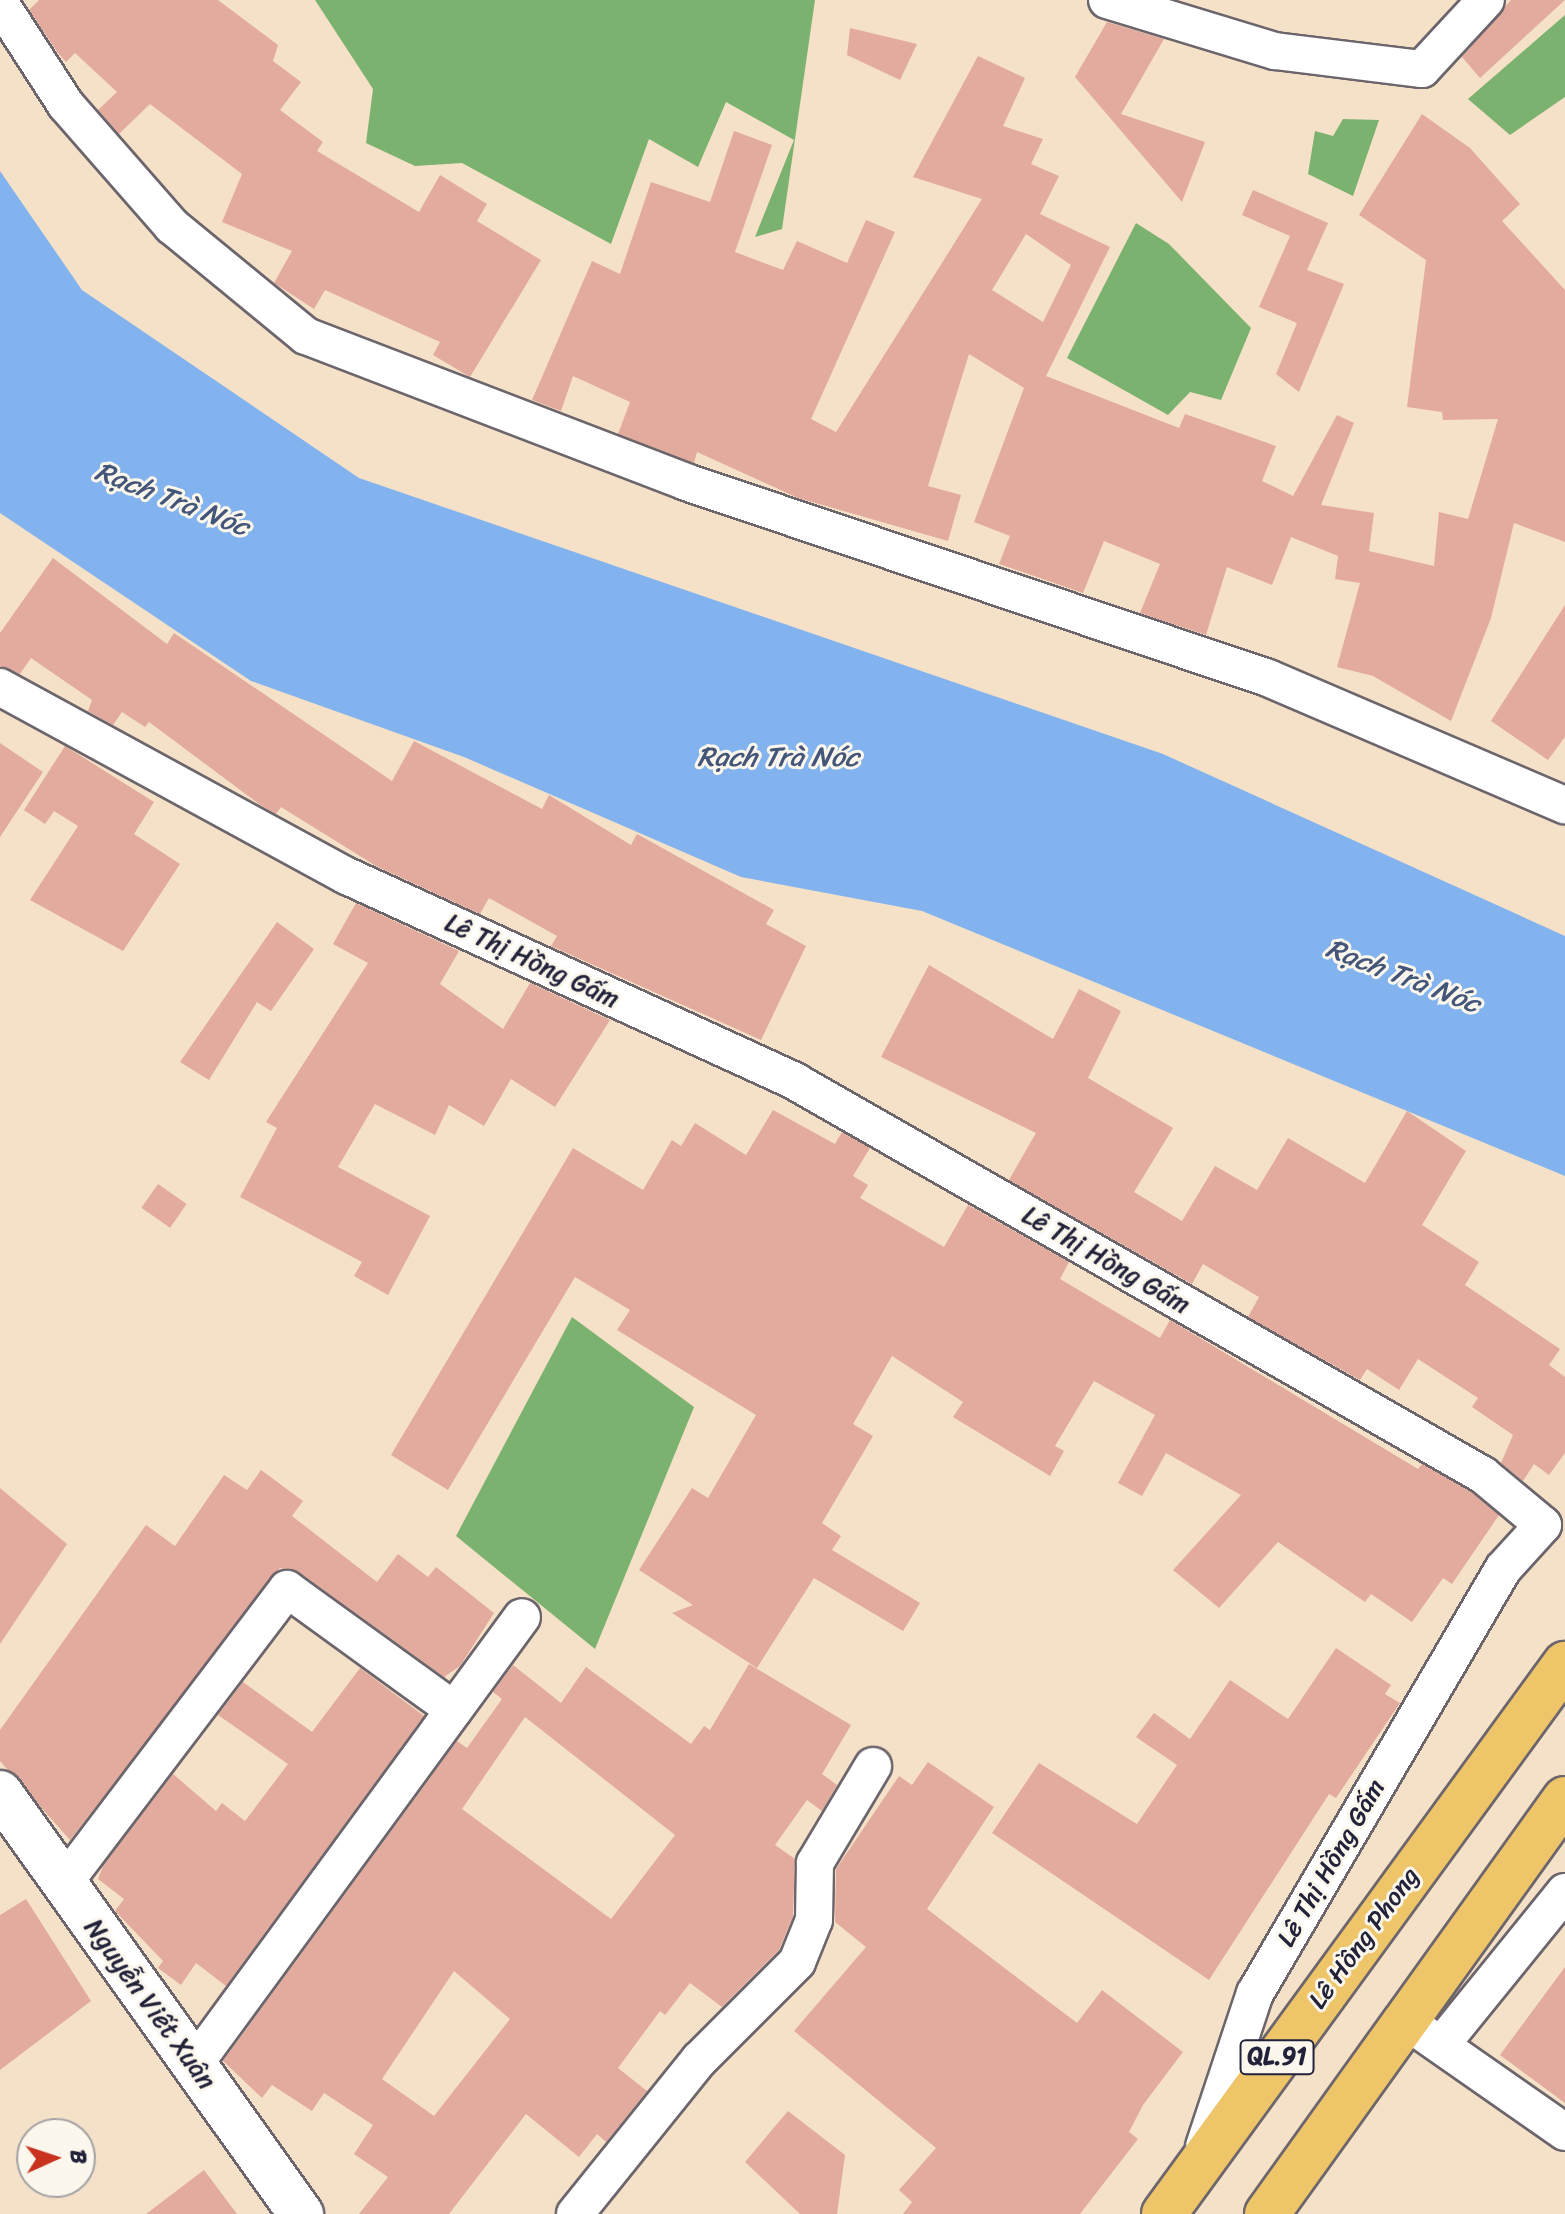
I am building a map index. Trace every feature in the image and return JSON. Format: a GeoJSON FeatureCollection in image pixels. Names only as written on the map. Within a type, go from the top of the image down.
{"type":"FeatureCollection","features":[{"type":"Feature","properties":{"kind":"highway","name":"Lê Hồng Phong"},"geometry":{"type":"LineString","coordinates":[[1164,2214],[1565,1664]]}},
{"type":"Feature","properties":{"kind":"highway"},"geometry":{"type":"LineString","coordinates":[[1267,2214],[1565,1799]]}},
{"type":"Feature","properties":{"kind":"street"},"geometry":{"type":"LineString","coordinates":[[1107,0],[1275,51],[1422,69],[1486,0]]}},
{"type":"Feature","properties":{"kind":"street"},"geometry":{"type":"LineString","coordinates":[[0,3],[66,105],[172,226],[306,336],[686,482],[1268,678],[1565,805]]}},
{"type":"Feature","properties":{"kind":"street","name":"Lê Thị Hồng Gấm"},"geometry":{"type":"LineString","coordinates":[[0,687],[333,869],[796,1082],[1554,1515],[1503,1569],[1255,1993],[1197,2167]]}},
{"type":"Feature","properties":{"kind":"street"},"geometry":{"type":"LineString","coordinates":[[64,1883],[287,1589],[454,1710]]}},
{"type":"Feature","properties":{"kind":"street"},"geometry":{"type":"LineString","coordinates":[[194,2065],[522,1617]]}},
{"type":"Feature","properties":{"kind":"street"},"geometry":{"type":"LineString","coordinates":[[575,2214],[699,2060],[771,1996],[797,1962],[814,1920],[815,1863],[873,1766]]}},
{"type":"Feature","properties":{"kind":"street","name":"Nguyễn Viết Xuân"},"geometry":{"type":"LineString","coordinates":[[0,1793],[301,2214]]}},
{"type":"Feature","properties":{"kind":"street"},"geometry":{"type":"LineString","coordinates":[[1441,2045],[1565,1892]]}},
{"type":"Feature","properties":{"kind":"street"},"geometry":{"type":"LineString","coordinates":[[1405,2020],[1565,2132]]}},
{"type":"Feature","properties":{"kind":"green space"},"geometry":{"type":"Polygon","coordinates":[[[315,0],[815,0],[782,229],[755,237],[794,140],[726,102],[698,167],[649,139],[611,244],[462,163],[415,166],[366,143],[373,89],[315,0]]]}},
{"type":"Feature","properties":{"kind":"green space"},"geometry":{"type":"Polygon","coordinates":[[[1565,15],[1565,97],[1510,135],[1468,99],[1565,15]]]}},
{"type":"Feature","properties":{"kind":"green space"},"geometry":{"type":"Polygon","coordinates":[[[1343,119],[1379,120],[1353,196],[1308,174],[1315,131],[1333,136],[1343,119]]]}},
{"type":"Feature","properties":{"kind":"green space"},"geometry":{"type":"Polygon","coordinates":[[[1136,223],[1169,244],[1251,328],[1221,400],[1190,392],[1168,415],[1067,358],[1136,223]]]}},
{"type":"Feature","properties":{"kind":"green space"},"geometry":{"type":"Polygon","coordinates":[[[572,1317],[694,1407],[595,1649],[456,1536],[572,1317]]]}},
{"type":"Feature","properties":{"kind":"water","name":"Rạch Trà Nóc"},"geometry":{"type":"Polygon","coordinates":[[[0,171],[82,290],[359,478],[1163,754],[1565,936],[1565,1176],[922,911],[741,877],[464,757],[251,681],[0,513],[0,171]]]}},
{"type":"Feature","properties":{"kind":"building"},"geometry":{"type":"Polygon","coordinates":[[[39,0],[218,0],[278,45],[273,61],[301,82],[280,110],[323,142],[317,151],[419,212],[440,175],[487,204],[477,221],[541,260],[470,377],[433,355],[440,342],[325,290],[314,309],[274,283],[292,251],[222,222],[242,174],[150,104],[119,134],[98,110],[117,92],[75,53],[66,62],[58,53],[29,10],[39,0]]]}},
{"type":"Feature","properties":{"kind":"building"},"geometry":{"type":"Polygon","coordinates":[[[1511,0],[1565,0],[1480,78],[1462,57],[1511,0]]]}},
{"type":"Feature","properties":{"kind":"building"},"geometry":{"type":"Polygon","coordinates":[[[1107,22],[1164,39],[1121,114],[1205,142],[1182,202],[1075,77],[1107,22]]]}},
{"type":"Feature","properties":{"kind":"building"},"geometry":{"type":"Polygon","coordinates":[[[850,28],[917,44],[900,80],[847,55],[850,28]]]}},
{"type":"Feature","properties":{"kind":"building"},"geometry":{"type":"Polygon","coordinates":[[[978,56],[1025,78],[1003,126],[1043,139],[1031,164],[1059,176],[1040,214],[1110,247],[1046,376],[1179,428],[1185,414],[1276,446],[1262,481],[1293,496],[1337,415],[1354,423],[1321,505],[1374,513],[1369,551],[1434,566],[1439,512],[1468,519],[1498,419],[1443,420],[1442,412],[1407,407],[1426,260],[1359,215],[1422,114],[1470,148],[1520,204],[1502,221],[1565,290],[1565,542],[1514,523],[1491,618],[1451,721],[1373,676],[1337,667],[1360,583],[1335,579],[1338,556],[1291,537],[1272,585],[1227,567],[1206,635],[1140,613],[1160,564],[1104,541],[1083,593],[999,564],[1010,536],[974,522],[1024,388],[969,354],[928,486],[961,495],[948,541],[798,498],[697,452],[694,463],[618,434],[630,402],[573,376],[561,411],[532,400],[592,261],[620,274],[651,182],[710,202],[734,131],[772,145],[735,252],[783,270],[797,241],[847,263],[866,220],[895,232],[811,419],[836,432],[982,199],[913,177],[978,56]],[[1026,234],[992,290],[1043,322],[1071,265],[1026,234]]]}},
{"type":"Feature","properties":{"kind":"building"},"geometry":{"type":"Polygon","coordinates":[[[1253,190],[1328,223],[1307,270],[1344,284],[1299,392],[1276,374],[1297,323],[1259,307],[1290,236],[1242,215],[1253,190]]]}},
{"type":"Feature","properties":{"kind":"building"},"geometry":{"type":"Polygon","coordinates":[[[53,558],[167,644],[174,633],[392,781],[414,741],[542,809],[549,795],[631,845],[637,834],[774,910],[766,924],[806,946],[761,1040],[551,946],[557,936],[489,898],[480,914],[376,866],[281,807],[276,814],[149,722],[145,727],[122,712],[113,725],[88,711],[92,700],[31,658],[20,674],[0,666],[0,633],[53,558]]]}},
{"type":"Feature","properties":{"kind":"building"},"geometry":{"type":"Polygon","coordinates":[[[1565,605],[1565,737],[1548,760],[1491,721],[1565,605]]]}},
{"type":"Feature","properties":{"kind":"building"},"geometry":{"type":"Polygon","coordinates":[[[0,743],[43,772],[0,837],[0,743]]]}},
{"type":"Feature","properties":{"kind":"building"},"geometry":{"type":"Polygon","coordinates":[[[65,746],[154,802],[134,834],[180,864],[123,951],[30,900],[78,826],[54,811],[45,824],[24,810],[65,746]]]}},
{"type":"Feature","properties":{"kind":"building"},"geometry":{"type":"Polygon","coordinates":[[[356,903],[459,951],[440,984],[503,1029],[530,983],[610,1020],[555,1107],[511,1079],[484,1126],[449,1105],[435,1135],[375,1104],[338,1167],[430,1216],[388,1295],[354,1276],[362,1262],[240,1197],[277,1128],[266,1122],[368,963],[333,944],[356,903]]]}},
{"type":"Feature","properties":{"kind":"building"},"geometry":{"type":"Polygon","coordinates":[[[277,922],[314,949],[271,1011],[257,1002],[209,1080],[180,1062],[277,922]]]}},
{"type":"Feature","properties":{"kind":"building"},"geometry":{"type":"Polygon","coordinates":[[[929,965],[1053,1039],[1079,989],[1121,1011],[1088,1078],[1173,1128],[1134,1192],[1182,1221],[1215,1166],[1257,1190],[1288,1138],[1365,1183],[1407,1111],[1466,1151],[1422,1225],[1479,1262],[1465,1285],[1560,1349],[1549,1365],[1565,1377],[1565,1453],[1549,1475],[1534,1464],[1523,1481],[1501,1463],[1513,1435],[1472,1407],[1478,1398],[1418,1359],[1399,1390],[1367,1369],[1360,1380],[1248,1317],[1259,1297],[1203,1264],[1192,1284],[1009,1180],[1036,1133],[881,1057],[929,965]]]}},
{"type":"Feature","properties":{"kind":"building"},"geometry":{"type":"Polygon","coordinates":[[[773,1110],[835,1144],[842,1132],[870,1148],[853,1176],[868,1185],[860,1198],[944,1247],[968,1205],[1069,1262],[1060,1279],[1160,1338],[1170,1320],[1418,1469],[1422,1464],[1471,1492],[1499,1515],[1452,1584],[1443,1578],[1412,1622],[1371,1594],[1365,1602],[1278,1542],[1219,1608],[1173,1570],[1241,1495],[1166,1453],[1142,1496],[1118,1483],[1155,1415],[1094,1381],[1055,1446],[1064,1451],[1050,1476],[953,1417],[963,1402],[892,1356],[853,1424],[873,1436],[822,1523],[841,1536],[832,1550],[920,1603],[903,1631],[814,1578],[757,1668],[672,1613],[693,1605],[639,1570],[692,1488],[708,1498],[756,1415],[617,1330],[630,1310],[575,1277],[448,1490],[391,1455],[573,1148],[643,1190],[672,1140],[681,1146],[695,1123],[746,1155],[773,1110]]]}},
{"type":"Feature","properties":{"kind":"building"},"geometry":{"type":"Polygon","coordinates":[[[158,1184],[187,1204],[170,1228],[141,1208],[158,1184]]]}},
{"type":"Feature","properties":{"kind":"building"},"geometry":{"type":"Polygon","coordinates":[[[261,1470],[303,1501],[292,1516],[377,1582],[398,1554],[428,1577],[436,1567],[494,1613],[460,1666],[444,1677],[299,1572],[280,1568],[70,1840],[0,1761],[0,1730],[146,1525],[175,1546],[224,1475],[247,1490],[261,1470]]]}},
{"type":"Feature","properties":{"kind":"building"},"geometry":{"type":"Polygon","coordinates":[[[0,1488],[67,1544],[0,1644],[0,1488]]]}},
{"type":"Feature","properties":{"kind":"building"},"geometry":{"type":"Polygon","coordinates":[[[1336,1648],[1391,1685],[1385,1694],[1400,1703],[1336,1798],[1329,1794],[1209,1980],[992,1833],[1039,1763],[1137,1824],[1177,1765],[1136,1737],[1154,1713],[1190,1739],[1230,1680],[1288,1719],[1336,1648]]]}},
{"type":"Feature","properties":{"kind":"building"},"geometry":{"type":"Polygon","coordinates":[[[749,1664],[851,1725],[822,1774],[837,1785],[822,1811],[807,1800],[775,1845],[795,1859],[793,1916],[779,1950],[722,2007],[690,1983],[665,2015],[660,2011],[618,2068],[647,2091],[606,2142],[597,2134],[579,2157],[526,2114],[449,2214],[359,2214],[388,2177],[354,2154],[373,2125],[324,2093],[312,2111],[272,2085],[262,2098],[223,2061],[457,1741],[467,1748],[502,1699],[493,1692],[513,1665],[561,1703],[586,1667],[691,1744],[704,1726],[710,1730],[749,1664]],[[525,1717],[462,1809],[611,1919],[675,1835],[525,1717]],[[454,1971],[382,2079],[434,2116],[510,2019],[454,1971]]]}},
{"type":"Feature","properties":{"kind":"building"},"geometry":{"type":"Polygon","coordinates":[[[360,1668],[424,1716],[226,1986],[196,1963],[181,1985],[158,1968],[163,1961],[115,1911],[124,1899],[98,1879],[103,1866],[173,1774],[216,1811],[222,1803],[245,1821],[288,1764],[218,1715],[243,1682],[312,1732],[360,1668]]]}},
{"type":"Feature","properties":{"kind":"building"},"geometry":{"type":"Polygon","coordinates":[[[928,1762],[994,1807],[927,1909],[1077,2023],[1102,1990],[1183,2052],[1143,2105],[1129,2132],[1138,2139],[1080,2214],[903,2214],[912,2202],[899,2190],[936,2148],[794,2031],[866,1947],[835,1922],[836,1869],[899,1776],[912,1785],[928,1762]]]}},
{"type":"Feature","properties":{"kind":"building"},"geometry":{"type":"Polygon","coordinates":[[[26,1899],[91,2001],[0,2070],[0,1915],[26,1899]]]}},
{"type":"Feature","properties":{"kind":"building"},"geometry":{"type":"Polygon","coordinates":[[[1565,1967],[1565,2103],[1500,2055],[1565,1967]]]}},
{"type":"Feature","properties":{"kind":"building"},"geometry":{"type":"Polygon","coordinates":[[[788,2111],[845,2155],[837,2214],[800,2214],[745,2162],[788,2111]]]}},
{"type":"Feature","properties":{"kind":"building"},"geometry":{"type":"Polygon","coordinates":[[[204,2170],[237,2214],[146,2214],[204,2170]]]}}]}
